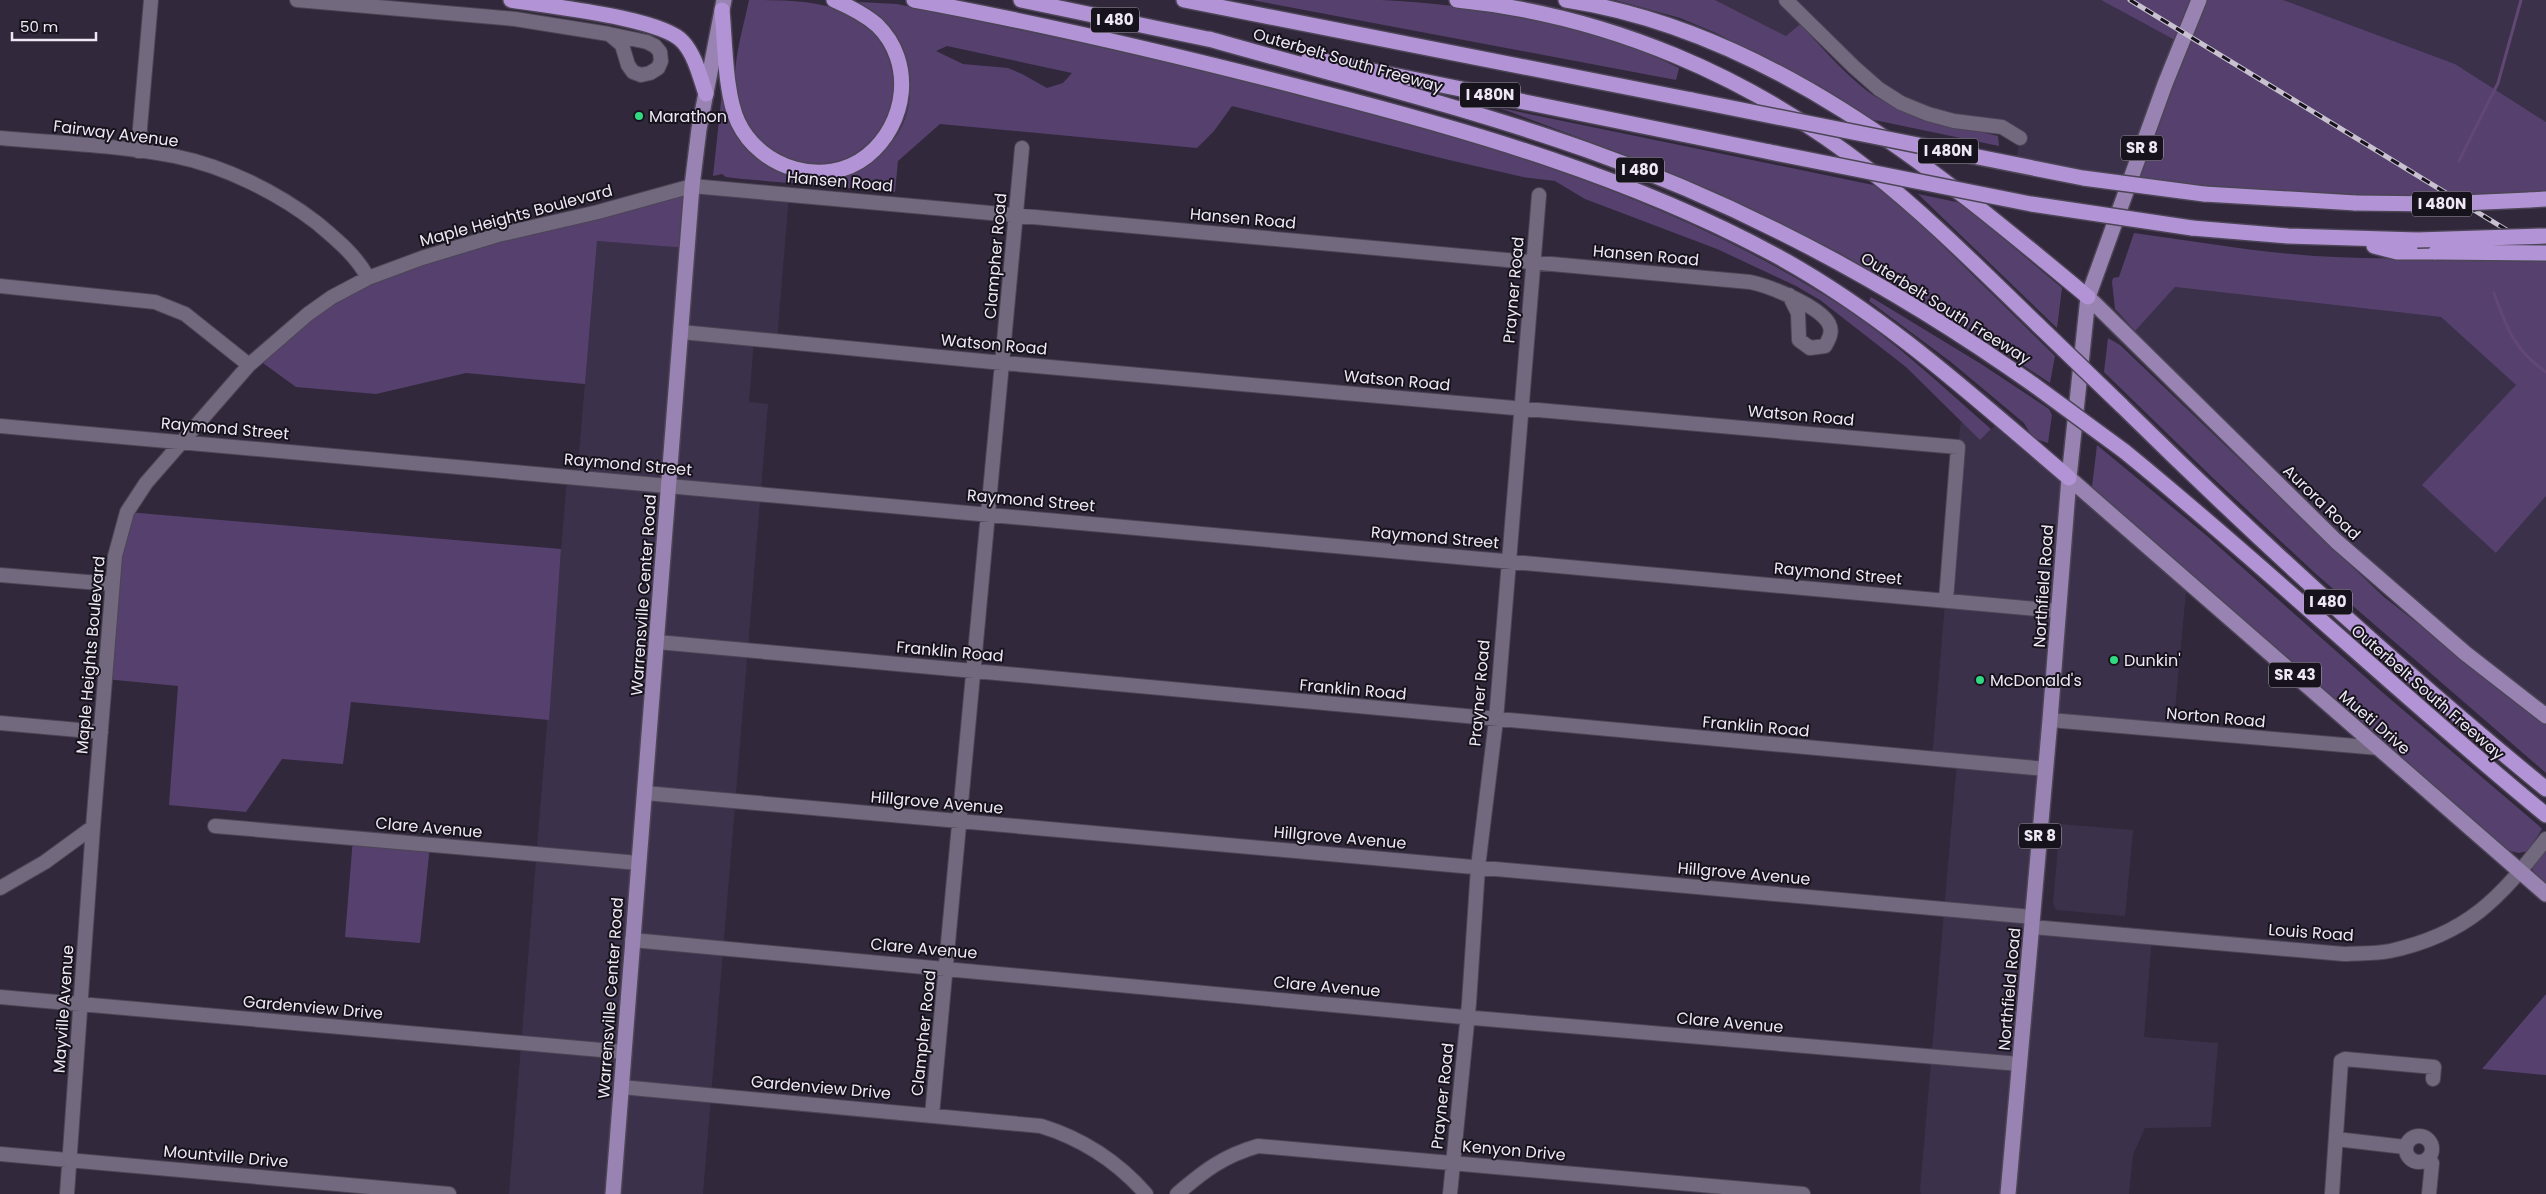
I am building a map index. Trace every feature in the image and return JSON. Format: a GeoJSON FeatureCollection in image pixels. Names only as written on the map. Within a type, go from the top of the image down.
{"type":"FeatureCollection","features":[{"type":"Feature","properties":{"kind":"highway"},"geometry":{"type":"LineString","coordinates":[[511,0],[636,21],[667,30],[684,42],[691,53],[706,94]]}},
{"type":"Feature","properties":{"kind":"highway"},"geometry":{"type":"LineString","coordinates":[[723,5],[733,107],[743,132],[758,150],[782,166],[796,170],[817,172],[851,165],[866,157],[880,143],[895,120],[902,88],[898,59],[886,35],[865,15],[834,0]]}},
{"type":"Feature","properties":{"kind":"highway"},"geometry":{"type":"LineString","coordinates":[[914,0],[1095,37],[1386,109],[1522,149],[1638,192],[1775,255],[1881,321],[1928,356],[2069,478]]}},
{"type":"Feature","properties":{"kind":"highway","name":"Outerbelt South Freeway"},"geometry":{"type":"LineString","coordinates":[[1021,0],[2031,204],[2192,228],[2345,239]]}},
{"type":"Feature","properties":{"kind":"highway","name":"Outerbelt South Freeway"},"geometry":{"type":"LineString","coordinates":[[1184,0],[2084,178],[2204,194],[2356,204],[2440,204],[2546,199]]}},
{"type":"Feature","properties":{"kind":"highway","name":"Outerbelt South Freeway"},"geometry":{"type":"LineString","coordinates":[[1457,0],[1529,10],[1587,24],[1674,55],[1749,91],[1796,118],[1869,170],[1940,232],[2232,513],[2347,619],[2545,789]]}},
{"type":"Feature","properties":{"kind":"highway"},"geometry":{"type":"LineString","coordinates":[[1566,0],[1632,14],[1683,29],[1738,51],[1780,72],[1886,140],[1985,212],[2088,297]]}},
{"type":"Feature","properties":{"kind":"highway","name":"Outerbelt South Freeway"},"geometry":{"type":"LineString","coordinates":[[1209,39],[1508,124],[1587,150],[1686,190],[1776,231],[1870,280],[1976,345],[2124,451],[2546,815]]}},
{"type":"Feature","properties":{"kind":"highway","name":"I 480N"},"geometry":{"type":"LineString","coordinates":[[2345,239],[2417,240],[2546,236]]}},
{"type":"Feature","properties":{"kind":"highway"},"geometry":{"type":"LineString","coordinates":[[2345,239],[2397,252],[2546,253]]}},
{"type":"Feature","properties":{"kind":"main road","name":"Northfield Road"},"geometry":{"type":"LineString","coordinates":[[2008,1194],[2046,769],[2069,478],[2088,297],[2165,84],[2199,0]]}},
{"type":"Feature","properties":{"kind":"main road","name":"Warrensville Center Road"},"geometry":{"type":"LineString","coordinates":[[613,1194],[692,186],[706,94],[723,5]]}},
{"type":"Feature","properties":{"kind":"main road","name":"Aurora Road"},"geometry":{"type":"LineString","coordinates":[[2088,297],[2336,541],[2465,653],[2546,716]]}},
{"type":"Feature","properties":{"kind":"main road","name":"Mueti Drive"},"geometry":{"type":"LineString","coordinates":[[2069,478],[2546,894]]}},
{"type":"Feature","properties":{"kind":"street"},"geometry":{"type":"LineString","coordinates":[[138,151],[151,0]]}},
{"type":"Feature","properties":{"kind":"street"},"geometry":{"type":"LineString","coordinates":[[297,0],[515,19],[609,34]]}},
{"type":"Feature","properties":{"kind":"street"},"geometry":{"type":"LineString","coordinates":[[1786,0],[1854,68],[1879,89],[1901,103],[1928,114],[1954,121],[2002,127],[2020,138]]}},
{"type":"Feature","properties":{"kind":"street","name":"Fairway Avenue"},"geometry":{"type":"LineString","coordinates":[[0,138],[175,156],[215,169],[295,206],[335,238],[362,267],[368,278]]}},
{"type":"Feature","properties":{"kind":"street","name":"Clampher Road"},"geometry":{"type":"LineString","coordinates":[[932,1115],[1022,148]]}},
{"type":"Feature","properties":{"kind":"street","name":"Hansen Road"},"geometry":{"type":"LineString","coordinates":[[692,186],[1750,282],[1765,285],[1789,295]]}},
{"type":"Feature","properties":{"kind":"street","name":"Maple Heights Boulevard"},"geometry":{"type":"LineString","coordinates":[[93,827],[115,556],[128,512],[146,483],[249,365],[308,314],[332,297],[368,278],[422,258],[498,235],[598,212],[692,186]]}},
{"type":"Feature","properties":{"kind":"street","name":"Prayner Road"},"geometry":{"type":"LineString","coordinates":[[1450,1194],[1467,1017],[1478,867],[1496,720],[1507,561],[1539,195]]}},
{"type":"Feature","properties":{"kind":"street"},"geometry":{"type":"LineString","coordinates":[[0,286],[155,302],[186,314],[249,365]]}},
{"type":"Feature","properties":{"kind":"street","name":"Watson Road"},"geometry":{"type":"LineString","coordinates":[[681,332],[1003,363],[1958,447],[1946,600]]}},
{"type":"Feature","properties":{"kind":"street","name":"Raymond Street"},"geometry":{"type":"LineString","coordinates":[[0,426],[2059,611]]}},
{"type":"Feature","properties":{"kind":"street"},"geometry":{"type":"LineString","coordinates":[[0,575],[112,584]]}},
{"type":"Feature","properties":{"kind":"street","name":"Franklin Road"},"geometry":{"type":"LineString","coordinates":[[657,642],[2046,769]]}},
{"type":"Feature","properties":{"kind":"street","name":"Norton Road"},"geometry":{"type":"LineString","coordinates":[[2050,720],[2379,748]]}},
{"type":"Feature","properties":{"kind":"street"},"geometry":{"type":"LineString","coordinates":[[0,723],[101,732]]}},
{"type":"Feature","properties":{"kind":"street","name":"Hillgrove Avenue"},"geometry":{"type":"LineString","coordinates":[[645,793],[1478,867],[2032,922]]}},
{"type":"Feature","properties":{"kind":"street","name":"Clare Avenue"},"geometry":{"type":"LineString","coordinates":[[215,826],[639,863]]}},
{"type":"Feature","properties":{"kind":"street"},"geometry":{"type":"LineString","coordinates":[[0,888],[45,862],[93,827]]}},
{"type":"Feature","properties":{"kind":"street","name":"Mayville Avenue"},"geometry":{"type":"LineString","coordinates":[[67,1194],[82,1004],[93,827]]}},
{"type":"Feature","properties":{"kind":"street","name":"Louis Road"},"geometry":{"type":"LineString","coordinates":[[2032,922],[2344,954],[2388,951],[2434,938],[2466,923],[2502,893],[2546,839]]}},
{"type":"Feature","properties":{"kind":"street","name":"Clare Avenue"},"geometry":{"type":"LineString","coordinates":[[632,940],[1467,1017],[2020,1064]]}},
{"type":"Feature","properties":{"kind":"street","name":"Gardenview Drive"},"geometry":{"type":"LineString","coordinates":[[0,997],[624,1052]]}},
{"type":"Feature","properties":{"kind":"street"},"geometry":{"type":"LineString","coordinates":[[2332,1194],[2341,1061],[2345,1059],[2434,1067],[2433,1079]]}},
{"type":"Feature","properties":{"kind":"street","name":"Gardenview Drive"},"geometry":{"type":"LineString","coordinates":[[621,1087],[1022,1123],[1063,1133],[1098,1151],[1134,1180],[1146,1194]]}},
{"type":"Feature","properties":{"kind":"street"},"geometry":{"type":"LineString","coordinates":[[2422,1135],[2431,1143],[2432,1151],[2428,1158],[2423,1161],[2412,1160],[2406,1153],[2405,1147],[2409,1139],[2422,1135]]}},
{"type":"Feature","properties":{"kind":"street"},"geometry":{"type":"LineString","coordinates":[[2336,1139],[2405,1147]]}},
{"type":"Feature","properties":{"kind":"street","name":"Kenyon Drive"},"geometry":{"type":"LineString","coordinates":[[1177,1194],[1210,1166],[1233,1153],[1258,1146],[1803,1194]]}},
{"type":"Feature","properties":{"kind":"street","name":"Mountville Drive"},"geometry":{"type":"LineString","coordinates":[[0,1154],[449,1194]]}},
{"type":"Feature","properties":{"kind":"street"},"geometry":{"type":"LineString","coordinates":[[2428,1158],[2432,1163],[2428,1194]]}},
{"type":"Feature","properties":{"kind":"shaded area"},"geometry":{"type":"Polygon","coordinates":[[[749,0],[825,5],[849,13],[862,21],[882,44],[892,72],[893,102],[889,117],[883,127],[861,150],[835,162],[805,163],[777,154],[763,146],[752,135],[745,124],[735,90],[737,56],[749,0]]]}},
{"type":"Feature","properties":{"kind":"shaded area"},"geometry":{"type":"Polygon","coordinates":[[[1252,0],[1381,0],[1457,6],[1496,12],[1572,28],[1609,39],[1645,52],[1679,68],[1676,80],[1252,0]]]}},
{"type":"Feature","properties":{"kind":"shaded area"},"geometry":{"type":"Polygon","coordinates":[[[1615,0],[1715,0],[1786,36],[1800,24],[1847,74],[1878,98],[1921,117],[1998,136],[1999,146],[1860,117],[1820,86],[1716,33],[1680,18],[1615,0]]]}},
{"type":"Feature","properties":{"kind":"shaded area"},"geometry":{"type":"Polygon","coordinates":[[[1715,0],[2101,0],[2182,44],[2128,189],[2015,165],[2020,138],[1901,103],[1805,19],[1786,36],[1715,0]]]}},
{"type":"Feature","properties":{"kind":"shaded area"},"geometry":{"type":"Polygon","coordinates":[[[2101,0],[2283,0],[2455,64],[2546,122],[2546,199],[2484,202],[2128,189],[2182,44],[2101,0]]]}},
{"type":"Feature","properties":{"kind":"shaded area"},"geometry":{"type":"Polygon","coordinates":[[[2283,0],[2546,0],[2546,122],[2455,64],[2283,0]]]}},
{"type":"Feature","properties":{"kind":"shaded area"},"geometry":{"type":"Polygon","coordinates":[[[859,2],[897,4],[1119,51],[1230,77],[1340,105],[1471,142],[1600,186],[1725,240],[1785,272],[1843,307],[1900,350],[1991,429],[1980,440],[1906,367],[1820,300],[1796,286],[1717,249],[1585,199],[1555,181],[1523,177],[1445,159],[1232,106],[1214,131],[1197,148],[940,124],[898,161],[895,192],[742,179],[726,177],[722,174],[713,176],[723,83],[727,102],[782,171],[825,176],[846,176],[869,162],[889,145],[902,125],[909,104],[909,81],[904,59],[894,37],[879,18],[859,2]],[[947,46],[936,51],[963,64],[1008,68],[1047,88],[1063,83],[1072,73],[947,46]]]}},
{"type":"Feature","properties":{"kind":"shaded area"},"geometry":{"type":"Polygon","coordinates":[[[1500,108],[1878,186],[1930,233],[2055,356],[2050,383],[1944,313],[1836,251],[1649,164],[1500,108]]]}},
{"type":"Feature","properties":{"kind":"shaded area"},"geometry":{"type":"Polygon","coordinates":[[[692,186],[789,195],[777,341],[754,339],[749,402],[768,404],[703,1194],[509,1194],[567,477],[577,477],[597,241],[687,248],[692,186]]]}},
{"type":"Feature","properties":{"kind":"shaded area"},"geometry":{"type":"Polygon","coordinates":[[[692,186],[687,248],[597,241],[585,384],[466,373],[376,394],[296,387],[256,358],[368,278],[692,186]]]}},
{"type":"Feature","properties":{"kind":"shaded area"},"geometry":{"type":"Polygon","coordinates":[[[1918,194],[1961,203],[2062,288],[2057,328],[1918,194]]]}},
{"type":"Feature","properties":{"kind":"shaded area"},"geometry":{"type":"Polygon","coordinates":[[[2134,233],[2269,252],[2315,256],[2430,258],[2546,254],[2546,496],[2496,553],[2422,485],[2516,385],[2441,317],[2175,287],[2135,331],[2115,309],[2112,282],[2113,278],[2119,277],[2134,233]]]}},
{"type":"Feature","properties":{"kind":"shaded area"},"geometry":{"type":"Polygon","coordinates":[[[2175,287],[2441,317],[2516,385],[2496,553],[2546,496],[2546,716],[2465,653],[2129,337],[2175,287]]]}},
{"type":"Feature","properties":{"kind":"shaded area"},"geometry":{"type":"Polygon","coordinates":[[[1871,297],[1981,364],[2049,409],[2052,415],[2048,443],[2033,438],[2024,423],[1951,362],[1869,301],[1871,297]]]}},
{"type":"Feature","properties":{"kind":"shaded area"},"geometry":{"type":"Polygon","coordinates":[[[2108,338],[2120,345],[2384,597],[2546,724],[2546,773],[2316,574],[2214,479],[2104,372],[2108,338]]]}},
{"type":"Feature","properties":{"kind":"shaded area"},"geometry":{"type":"Polygon","coordinates":[[[2001,420],[2187,581],[2173,731],[2051,720],[2032,926],[2152,937],[2144,1037],[2218,1043],[2211,1127],[2145,1128],[2133,1155],[2129,1194],[1921,1194],[1920,1190],[1957,761],[1932,759],[1958,447],[1961,421],[1980,440],[2001,420]]]}},
{"type":"Feature","properties":{"kind":"shaded area"},"geometry":{"type":"Polygon","coordinates":[[[2097,445],[2207,536],[2382,692],[2538,825],[2542,829],[2528,851],[2519,853],[2505,850],[2092,487],[2097,445]]]}},
{"type":"Feature","properties":{"kind":"shaded area"},"geometry":{"type":"Polygon","coordinates":[[[127,512],[561,549],[549,720],[351,702],[343,764],[282,759],[246,812],[169,805],[178,686],[105,679],[127,512]]]}},
{"type":"Feature","properties":{"kind":"shaded area"},"geometry":{"type":"Polygon","coordinates":[[[2060,824],[2133,830],[2125,916],[2056,910],[2053,904],[2060,824]]]}},
{"type":"Feature","properties":{"kind":"shaded area"},"geometry":{"type":"Polygon","coordinates":[[[353,838],[430,845],[420,943],[345,937],[353,838]]]}},
{"type":"Feature","properties":{"kind":"shaded area"},"geometry":{"type":"Polygon","coordinates":[[[2546,851],[2546,886],[2536,878],[2532,868],[2546,851]]]}},
{"type":"Feature","properties":{"kind":"shaded area"},"geometry":{"type":"Polygon","coordinates":[[[2546,994],[2546,1075],[2482,1069],[2546,994]]]}},
{"type":"Feature","properties":{"kind":"waterway"},"geometry":{"type":"LineString","coordinates":[[2459,161],[2498,83],[2521,0]]}},
{"type":"Feature","properties":{"kind":"waterway"},"geometry":{"type":"LineString","coordinates":[[2494,293],[2503,317],[2519,347],[2526,356],[2546,372]]}},
{"type":"Feature","properties":{"kind":"railway"},"geometry":{"type":"LineString","coordinates":[[2130,0],[2546,254]]}},
{"type":"Feature","properties":{"kind":"place","name":"Marathon"},"geometry":{"type":"Point","coordinates":[639,116]}},
{"type":"Feature","properties":{"kind":"place","name":"Dunkin'"},"geometry":{"type":"Point","coordinates":[2114,660]}},
{"type":"Feature","properties":{"kind":"place","name":"McDonald's"},"geometry":{"type":"Point","coordinates":[1980,680]}}]}
